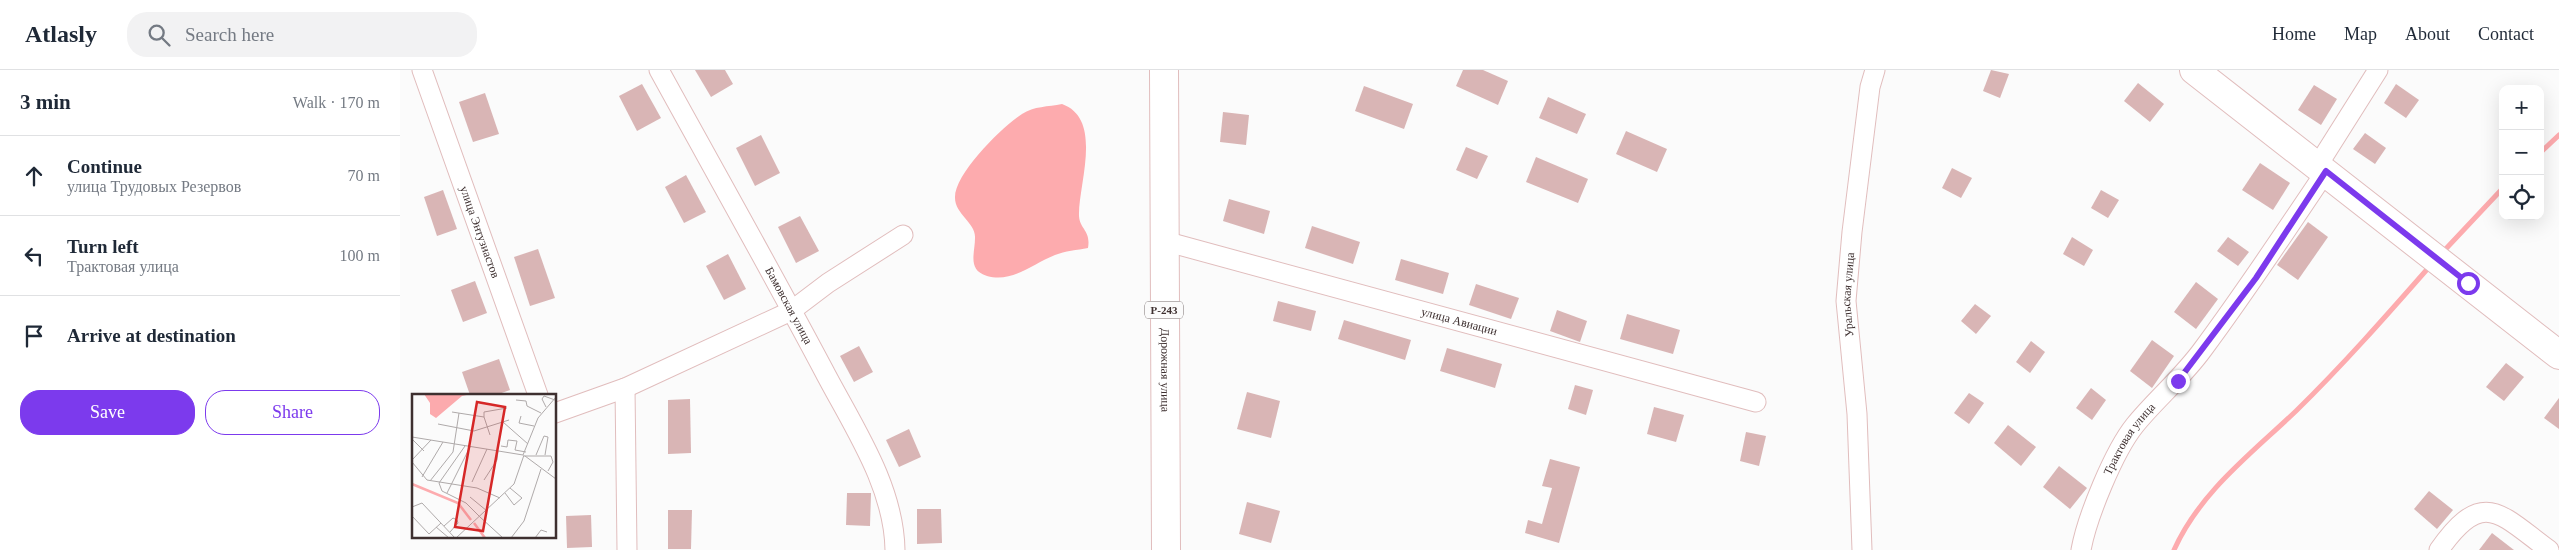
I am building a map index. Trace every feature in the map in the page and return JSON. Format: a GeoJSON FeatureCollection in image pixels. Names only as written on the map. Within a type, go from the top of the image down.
{"type":"FeatureCollection","features":[{"type":"Feature","properties":{"kind":"main road","name":"Дорожная улица"},"geometry":{"type":"LineString","coordinates":[[1164,70],[1166,550]]}},
{"type":"Feature","properties":{"kind":"main road"},"geometry":{"type":"LineString","coordinates":[[2194,70],[2322,168],[2559,355]]}},
{"type":"Feature","properties":{"kind":"street","name":"улица Энтузиастов"},"geometry":{"type":"LineString","coordinates":[[422,70],[538,394]]}},
{"type":"Feature","properties":{"kind":"street","name":"Бамовская улица"},"geometry":{"type":"LineString","coordinates":[[659,70],[791,311],[877,474],[895,530],[895,550]]}},
{"type":"Feature","properties":{"kind":"street","name":"Уральская улица"},"geometry":{"type":"LineString","coordinates":[[1862,550],[1856,414],[1846,301],[1854,213],[1870,87],[1875,70]]}},
{"type":"Feature","properties":{"kind":"street","name":"Трактовая улица"},"geometry":{"type":"LineString","coordinates":[[2081,550],[2088,520],[2122,443],[2135,425],[2178,381],[2256,278],[2378,70]]}},
{"type":"Feature","properties":{"kind":"street"},"geometry":{"type":"LineString","coordinates":[[556,413],[625,388],[791,311],[809,300],[828,283],[903,235]]}},
{"type":"Feature","properties":{"kind":"street","name":"улица Авиации"},"geometry":{"type":"LineString","coordinates":[[1164,241],[1756,402]]}},
{"type":"Feature","properties":{"kind":"street"},"geometry":{"type":"LineString","coordinates":[[625,388],[628,550]]}},
{"type":"Feature","properties":{"kind":"street"},"geometry":{"type":"LineString","coordinates":[[2441,547],[2468,516],[2489,512],[2508,520],[2549,550]]}},
{"type":"Feature","properties":{"kind":"shaded area"},"geometry":{"type":"Polygon","coordinates":[[[1062,104],[1075,112],[1082,123],[1086,138],[1079,216],[1088,237],[1088,248],[1059,254],[1014,275],[1005,277],[987,276],[977,270],[974,265],[974,233],[956,204],[957,188],[970,164],[1013,120],[1027,111],[1036,108],[1062,104]]]}},
{"type":"Feature","properties":{"kind":"building"},"geometry":{"type":"Polygon","coordinates":[[[695,70],[725,70],[733,84],[711,97],[695,70]]]}},
{"type":"Feature","properties":{"kind":"building"},"geometry":{"type":"Polygon","coordinates":[[[1463,70],[1483,70],[1508,81],[1498,105],[1456,86],[1463,70]]]}},
{"type":"Feature","properties":{"kind":"building"},"geometry":{"type":"Polygon","coordinates":[[[1991,70],[2009,74],[2000,98],[1983,91],[1991,70]]]}},
{"type":"Feature","properties":{"kind":"building"},"geometry":{"type":"Polygon","coordinates":[[[2138,83],[2164,104],[2150,122],[2124,101],[2138,83]]]}},
{"type":"Feature","properties":{"kind":"building"},"geometry":{"type":"Polygon","coordinates":[[[642,84],[661,118],[637,131],[619,96],[642,84]]]}},
{"type":"Feature","properties":{"kind":"building"},"geometry":{"type":"Polygon","coordinates":[[[2396,84],[2419,100],[2406,118],[2384,103],[2396,84]]]}},
{"type":"Feature","properties":{"kind":"building"},"geometry":{"type":"Polygon","coordinates":[[[2314,85],[2337,99],[2321,125],[2298,110],[2314,85]]]}},
{"type":"Feature","properties":{"kind":"building"},"geometry":{"type":"Polygon","coordinates":[[[1364,86],[1413,104],[1404,129],[1355,111],[1364,86]]]}},
{"type":"Feature","properties":{"kind":"building"},"geometry":{"type":"Polygon","coordinates":[[[485,93],[499,134],[473,142],[459,102],[485,93]]]}},
{"type":"Feature","properties":{"kind":"building"},"geometry":{"type":"Polygon","coordinates":[[[1548,97],[1586,114],[1577,134],[1539,118],[1548,97]]]}},
{"type":"Feature","properties":{"kind":"building"},"geometry":{"type":"Polygon","coordinates":[[[1223,112],[1249,115],[1246,145],[1220,142],[1223,112]]]}},
{"type":"Feature","properties":{"kind":"building"},"geometry":{"type":"Polygon","coordinates":[[[1626,131],[1667,149],[1657,172],[1616,154],[1626,131]]]}},
{"type":"Feature","properties":{"kind":"building"},"geometry":{"type":"Polygon","coordinates":[[[2365,133],[2386,148],[2375,164],[2353,149],[2365,133]]]}},
{"type":"Feature","properties":{"kind":"building"},"geometry":{"type":"Polygon","coordinates":[[[761,135],[780,173],[755,186],[736,148],[761,135]]]}},
{"type":"Feature","properties":{"kind":"building"},"geometry":{"type":"Polygon","coordinates":[[[1466,147],[1488,156],[1477,179],[1456,170],[1466,147]]]}},
{"type":"Feature","properties":{"kind":"building"},"geometry":{"type":"Polygon","coordinates":[[[1536,157],[1588,179],[1578,203],[1526,182],[1536,157]]]}},
{"type":"Feature","properties":{"kind":"building"},"geometry":{"type":"Polygon","coordinates":[[[2260,163],[2290,183],[2273,210],[2242,190],[2260,163]]]}},
{"type":"Feature","properties":{"kind":"building"},"geometry":{"type":"Polygon","coordinates":[[[1952,168],[1972,178],[1961,198],[1942,188],[1952,168]]]}},
{"type":"Feature","properties":{"kind":"building"},"geometry":{"type":"Polygon","coordinates":[[[686,175],[706,212],[684,223],[665,187],[686,175]]]}},
{"type":"Feature","properties":{"kind":"building"},"geometry":{"type":"Polygon","coordinates":[[[443,190],[457,229],[437,236],[424,197],[443,190]]]}},
{"type":"Feature","properties":{"kind":"building"},"geometry":{"type":"Polygon","coordinates":[[[2101,190],[2119,200],[2108,218],[2091,208],[2101,190]]]}},
{"type":"Feature","properties":{"kind":"building"},"geometry":{"type":"Polygon","coordinates":[[[1229,199],[1270,211],[1264,234],[1223,221],[1229,199]]]}},
{"type":"Feature","properties":{"kind":"building"},"geometry":{"type":"Polygon","coordinates":[[[800,216],[819,251],[796,263],[778,227],[800,216]]]}},
{"type":"Feature","properties":{"kind":"building"},"geometry":{"type":"Polygon","coordinates":[[[2308,222],[2328,237],[2298,280],[2277,265],[2308,222]]]}},
{"type":"Feature","properties":{"kind":"building"},"geometry":{"type":"Polygon","coordinates":[[[1312,226],[1360,242],[1353,264],[1305,248],[1312,226]]]}},
{"type":"Feature","properties":{"kind":"building"},"geometry":{"type":"Polygon","coordinates":[[[2072,237],[2093,250],[2084,266],[2063,254],[2072,237]]]}},
{"type":"Feature","properties":{"kind":"building"},"geometry":{"type":"Polygon","coordinates":[[[2228,237],[2249,252],[2238,266],[2217,251],[2228,237]]]}},
{"type":"Feature","properties":{"kind":"building"},"geometry":{"type":"Polygon","coordinates":[[[538,249],[555,298],[530,306],[514,257],[538,249]]]}},
{"type":"Feature","properties":{"kind":"building"},"geometry":{"type":"Polygon","coordinates":[[[728,254],[746,289],[724,300],[706,266],[728,254]]]}},
{"type":"Feature","properties":{"kind":"building"},"geometry":{"type":"Polygon","coordinates":[[[1401,259],[1449,273],[1443,294],[1395,280],[1401,259]]]}},
{"type":"Feature","properties":{"kind":"building"},"geometry":{"type":"Polygon","coordinates":[[[475,281],[487,313],[463,322],[451,290],[475,281]]]}},
{"type":"Feature","properties":{"kind":"building"},"geometry":{"type":"Polygon","coordinates":[[[2196,282],[2218,299],[2196,329],[2174,312],[2196,282]]]}},
{"type":"Feature","properties":{"kind":"building"},"geometry":{"type":"Polygon","coordinates":[[[1476,284],[1519,298],[1511,319],[1469,305],[1476,284]]]}},
{"type":"Feature","properties":{"kind":"building"},"geometry":{"type":"Polygon","coordinates":[[[1278,301],[1316,311],[1311,331],[1273,321],[1278,301]]]}},
{"type":"Feature","properties":{"kind":"building"},"geometry":{"type":"Polygon","coordinates":[[[1975,304],[1991,316],[1976,334],[1961,321],[1975,304]]]}},
{"type":"Feature","properties":{"kind":"building"},"geometry":{"type":"Polygon","coordinates":[[[1557,310],[1587,321],[1580,342],[1550,331],[1557,310]]]}},
{"type":"Feature","properties":{"kind":"building"},"geometry":{"type":"Polygon","coordinates":[[[1627,314],[1680,330],[1673,354],[1620,339],[1627,314]]]}},
{"type":"Feature","properties":{"kind":"building"},"geometry":{"type":"Polygon","coordinates":[[[1344,320],[1411,340],[1405,360],[1338,339],[1344,320]]]}},
{"type":"Feature","properties":{"kind":"building"},"geometry":{"type":"Polygon","coordinates":[[[2152,340],[2174,356],[2152,388],[2130,371],[2152,340]]]}},
{"type":"Feature","properties":{"kind":"building"},"geometry":{"type":"Polygon","coordinates":[[[2031,341],[2045,352],[2030,373],[2016,362],[2031,341]]]}},
{"type":"Feature","properties":{"kind":"building"},"geometry":{"type":"Polygon","coordinates":[[[859,346],[873,372],[854,382],[840,356],[859,346]]]}},
{"type":"Feature","properties":{"kind":"building"},"geometry":{"type":"Polygon","coordinates":[[[1447,348],[1502,364],[1495,388],[1440,371],[1447,348]]]}},
{"type":"Feature","properties":{"kind":"building"},"geometry":{"type":"Polygon","coordinates":[[[499,359],[510,390],[499,394],[470,394],[462,372],[499,359]]]}},
{"type":"Feature","properties":{"kind":"building"},"geometry":{"type":"Polygon","coordinates":[[[2506,363],[2524,377],[2504,401],[2486,387],[2506,363]]]}},
{"type":"Feature","properties":{"kind":"building"},"geometry":{"type":"Polygon","coordinates":[[[1575,385],[1593,390],[1586,415],[1568,409],[1575,385]]]}},
{"type":"Feature","properties":{"kind":"building"},"geometry":{"type":"Polygon","coordinates":[[[2091,388],[2106,400],[2092,420],[2076,408],[2091,388]]]}},
{"type":"Feature","properties":{"kind":"building"},"geometry":{"type":"Polygon","coordinates":[[[1247,392],[1280,401],[1271,438],[1237,429],[1247,392]]]}},
{"type":"Feature","properties":{"kind":"building"},"geometry":{"type":"Polygon","coordinates":[[[1969,393],[1984,403],[1969,424],[1954,413],[1969,393]]]}},
{"type":"Feature","properties":{"kind":"building"},"geometry":{"type":"Polygon","coordinates":[[[2559,398],[2559,429],[2544,418],[2559,398]]]}},
{"type":"Feature","properties":{"kind":"building"},"geometry":{"type":"Polygon","coordinates":[[[690,399],[691,453],[668,454],[668,400],[690,399]]]}},
{"type":"Feature","properties":{"kind":"building"},"geometry":{"type":"Polygon","coordinates":[[[1654,407],[1684,415],[1676,442],[1647,434],[1654,407]]]}},
{"type":"Feature","properties":{"kind":"building"},"geometry":{"type":"Polygon","coordinates":[[[2008,425],[2036,447],[2021,466],[1994,443],[2008,425]]]}},
{"type":"Feature","properties":{"kind":"building"},"geometry":{"type":"Polygon","coordinates":[[[909,429],[921,457],[899,467],[886,440],[909,429]]]}},
{"type":"Feature","properties":{"kind":"building"},"geometry":{"type":"Polygon","coordinates":[[[1746,432],[1766,436],[1759,466],[1740,461],[1746,432]]]}},
{"type":"Feature","properties":{"kind":"building"},"geometry":{"type":"Polygon","coordinates":[[[1550,459],[1580,467],[1559,543],[1525,533],[1528,520],[1542,524],[1552,488],[1542,486],[1550,459]]]}},
{"type":"Feature","properties":{"kind":"building"},"geometry":{"type":"Polygon","coordinates":[[[2059,466],[2087,488],[2070,509],[2043,487],[2059,466]]]}},
{"type":"Feature","properties":{"kind":"building"},"geometry":{"type":"Polygon","coordinates":[[[2429,491],[2453,510],[2437,529],[2414,509],[2429,491]]]}},
{"type":"Feature","properties":{"kind":"building"},"geometry":{"type":"Polygon","coordinates":[[[847,493],[871,493],[870,526],[846,525],[847,493]]]}},
{"type":"Feature","properties":{"kind":"building"},"geometry":{"type":"Polygon","coordinates":[[[1247,502],[1280,511],[1271,543],[1239,534],[1247,502]]]}},
{"type":"Feature","properties":{"kind":"building"},"geometry":{"type":"Polygon","coordinates":[[[917,509],[941,509],[942,543],[917,544],[917,509]]]}},
{"type":"Feature","properties":{"kind":"building"},"geometry":{"type":"Polygon","coordinates":[[[668,510],[692,510],[691,549],[668,549],[668,510]]]}},
{"type":"Feature","properties":{"kind":"building"},"geometry":{"type":"Polygon","coordinates":[[[591,515],[592,547],[567,548],[566,516],[591,515]]]}},
{"type":"Feature","properties":{"kind":"building"},"geometry":{"type":"Polygon","coordinates":[[[2492,533],[2514,550],[2479,550],[2492,533]]]}},
{"type":"Feature","properties":{"kind":"waterway"},"geometry":{"type":"LineString","coordinates":[[2544,149],[2559,135]]}},
{"type":"Feature","properties":{"kind":"waterway"},"geometry":{"type":"LineString","coordinates":[[2441,254],[2499,192]]}},
{"type":"Feature","properties":{"kind":"waterway"},"geometry":{"type":"LineString","coordinates":[[2174,550],[2185,529],[2212,492],[2331,376],[2430,266]]}},
{"type":"Feature","properties":{"kind":"route"},"geometry":{"type":"LineString","coordinates":[[2178,381],[2256,278],[2326,171],[2468,283]]}}]}
